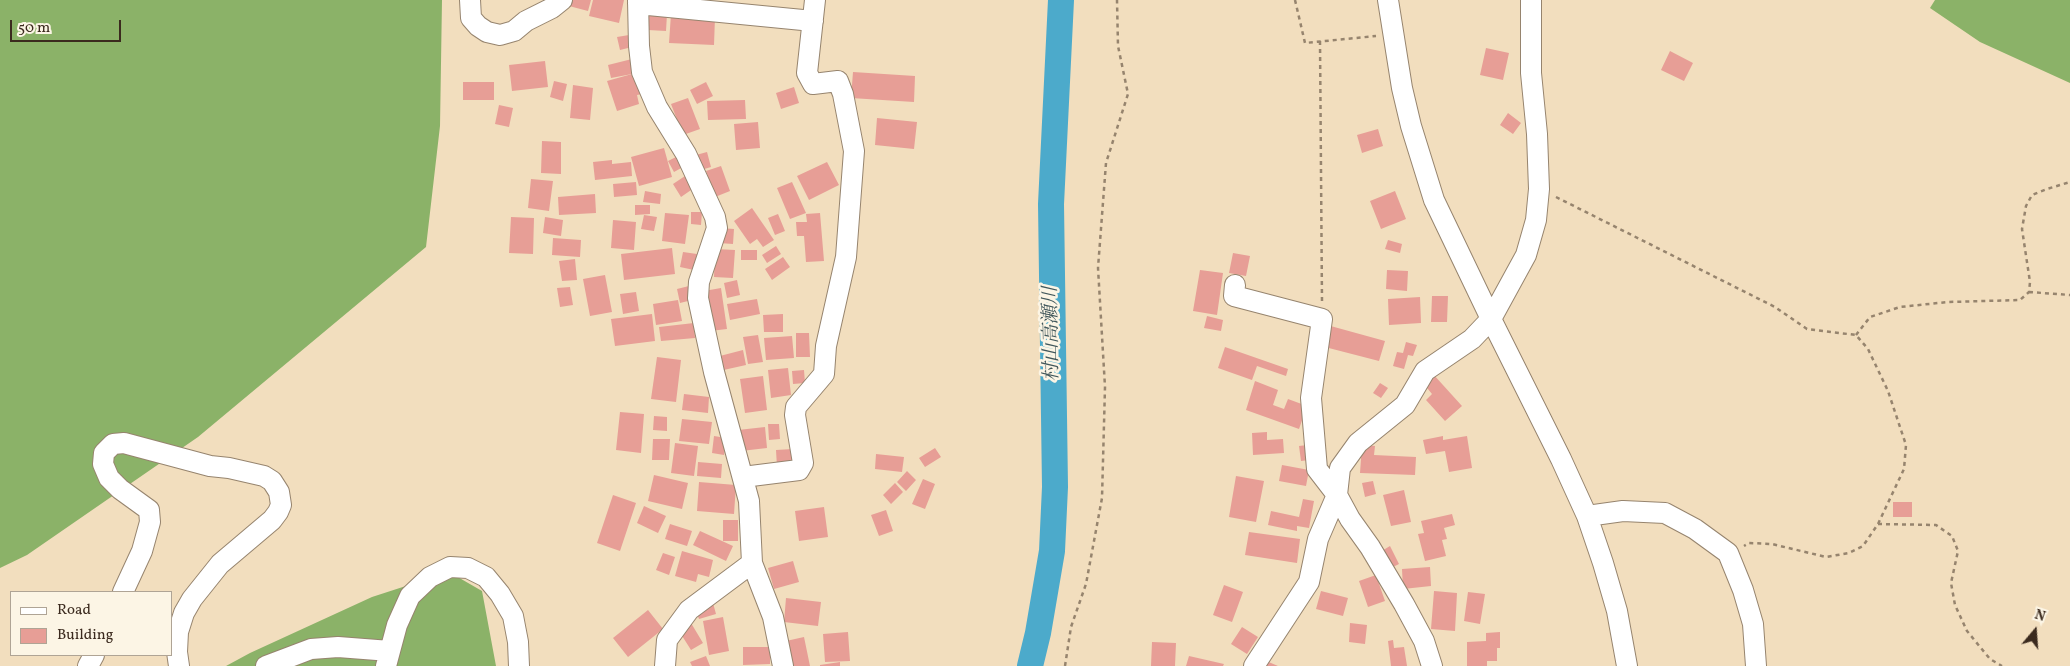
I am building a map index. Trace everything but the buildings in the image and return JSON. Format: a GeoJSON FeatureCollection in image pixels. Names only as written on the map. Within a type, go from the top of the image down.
{"type":"FeatureCollection","features":[{"type":"Feature","properties":{"kind":"street"},"geometry":{"type":"LineString","coordinates":[[470,0],[471,18],[478,26],[488,32],[500,35],[514,31],[526,21],[556,6],[562,0]]}},
{"type":"Feature","properties":{"kind":"street"},"geometry":{"type":"LineString","coordinates":[[743,478],[799,470],[803,463],[795,414],[796,407],[824,374],[826,346],[846,257],[854,151],[843,94],[838,81],[813,84],[807,73],[815,0]]}},
{"type":"Feature","properties":{"kind":"street"},"geometry":{"type":"LineString","coordinates":[[1388,0],[1392,34],[1410,126],[1434,200],[1491,320],[1562,459],[1587,516],[1617,611],[1627,666]]}},
{"type":"Feature","properties":{"kind":"street"},"geometry":{"type":"LineString","coordinates":[[1254,666],[1308,582],[1318,539],[1337,495],[1340,468],[1358,443],[1405,405],[1425,371],[1472,339],[1491,320],[1526,255],[1536,220],[1539,189],[1537,134],[1531,73],[1531,0]]}},
{"type":"Feature","properties":{"kind":"street"},"geometry":{"type":"LineString","coordinates":[[783,666],[773,617],[752,564],[749,501],[714,372],[698,298],[699,282],[717,228],[715,217],[686,154],[658,108],[642,72],[639,46],[638,2],[813,21]]}},
{"type":"Feature","properties":{"kind":"street"},"geometry":{"type":"LineString","coordinates":[[1235,285],[1234,296],[1322,319],[1310,398],[1317,469],[1337,495],[1404,604],[1424,641],[1432,666]]}},
{"type":"Feature","properties":{"kind":"street"},"geometry":{"type":"LineString","coordinates":[[122,591],[142,551],[150,522],[148,510],[120,490],[109,478],[103,464],[104,453],[112,444],[124,443],[210,466],[264,476],[272,481],[280,492],[281,504],[278,512],[272,520],[220,564],[192,599],[184,613],[178,632],[176,652],[179,666]]}},
{"type":"Feature","properties":{"kind":"street"},"geometry":{"type":"LineString","coordinates":[[1587,516],[1623,511],[1665,513],[1695,530],[1728,553],[1743,590],[1753,624],[1756,666]]}},
{"type":"Feature","properties":{"kind":"street"},"geometry":{"type":"LineString","coordinates":[[665,666],[667,640],[690,610],[752,564]]}},
{"type":"Feature","properties":{"kind":"street"},"geometry":{"type":"LineString","coordinates":[[266,666],[311,649],[338,647],[388,658],[396,625],[410,596],[430,577],[450,568],[468,568],[486,577],[500,594],[513,616],[518,642],[519,666]]}},
{"type":"Feature","properties":{"kind":"path"},"geometry":{"type":"LineString","coordinates":[[1065,666],[1071,627],[1086,584],[1102,498],[1105,387],[1098,268],[1106,162],[1128,94],[1118,46],[1117,0]]}},
{"type":"Feature","properties":{"kind":"path"},"geometry":{"type":"LineString","coordinates":[[1295,0],[1304,43],[1392,34]]}},
{"type":"Feature","properties":{"kind":"path"},"geometry":{"type":"LineString","coordinates":[[1320,41],[1322,319]]}},
{"type":"Feature","properties":{"kind":"path"},"geometry":{"type":"LineString","coordinates":[[1856,335],[1870,317],[1900,307],[1948,302],[2020,300],[2029,292],[2030,282],[2022,228],[2026,206],[2032,195],[2047,188],[2070,182]]}},
{"type":"Feature","properties":{"kind":"path"},"geometry":{"type":"LineString","coordinates":[[1539,189],[1775,307],[1807,329],[1856,335],[1868,349],[1888,391],[1906,445],[1904,470],[1878,524],[1863,546],[1849,553],[1826,557],[1772,544],[1749,544],[1728,553]]}},
{"type":"Feature","properties":{"kind":"path"},"geometry":{"type":"LineString","coordinates":[[2029,292],[2070,295]]}},
{"type":"Feature","properties":{"kind":"path"},"geometry":{"type":"LineString","coordinates":[[1878,524],[1936,525],[1952,536],[1958,551],[1951,583],[1955,605],[1967,631],[1990,659],[2002,666]]}},
{"type":"Feature","properties":{"kind":"green space"},"geometry":{"type":"Polygon","coordinates":[[[0,0],[442,0],[440,126],[426,247],[198,437],[27,555],[0,568],[0,0]]]}},
{"type":"Feature","properties":{"kind":"green space"},"geometry":{"type":"Polygon","coordinates":[[[1935,0],[2070,0],[2070,83],[1980,42],[1930,8],[1935,0]]]}},
{"type":"Feature","properties":{"kind":"green space"},"geometry":{"type":"Polygon","coordinates":[[[449,572],[482,591],[496,666],[226,666],[372,597],[449,572]]]}},
{"type":"Feature","properties":{"kind":"waterway","name":"村山高瀬川"},"geometry":{"type":"LineString","coordinates":[[1030,666],[1038,633],[1052,551],[1055,487],[1051,204],[1061,0]]}}]}
